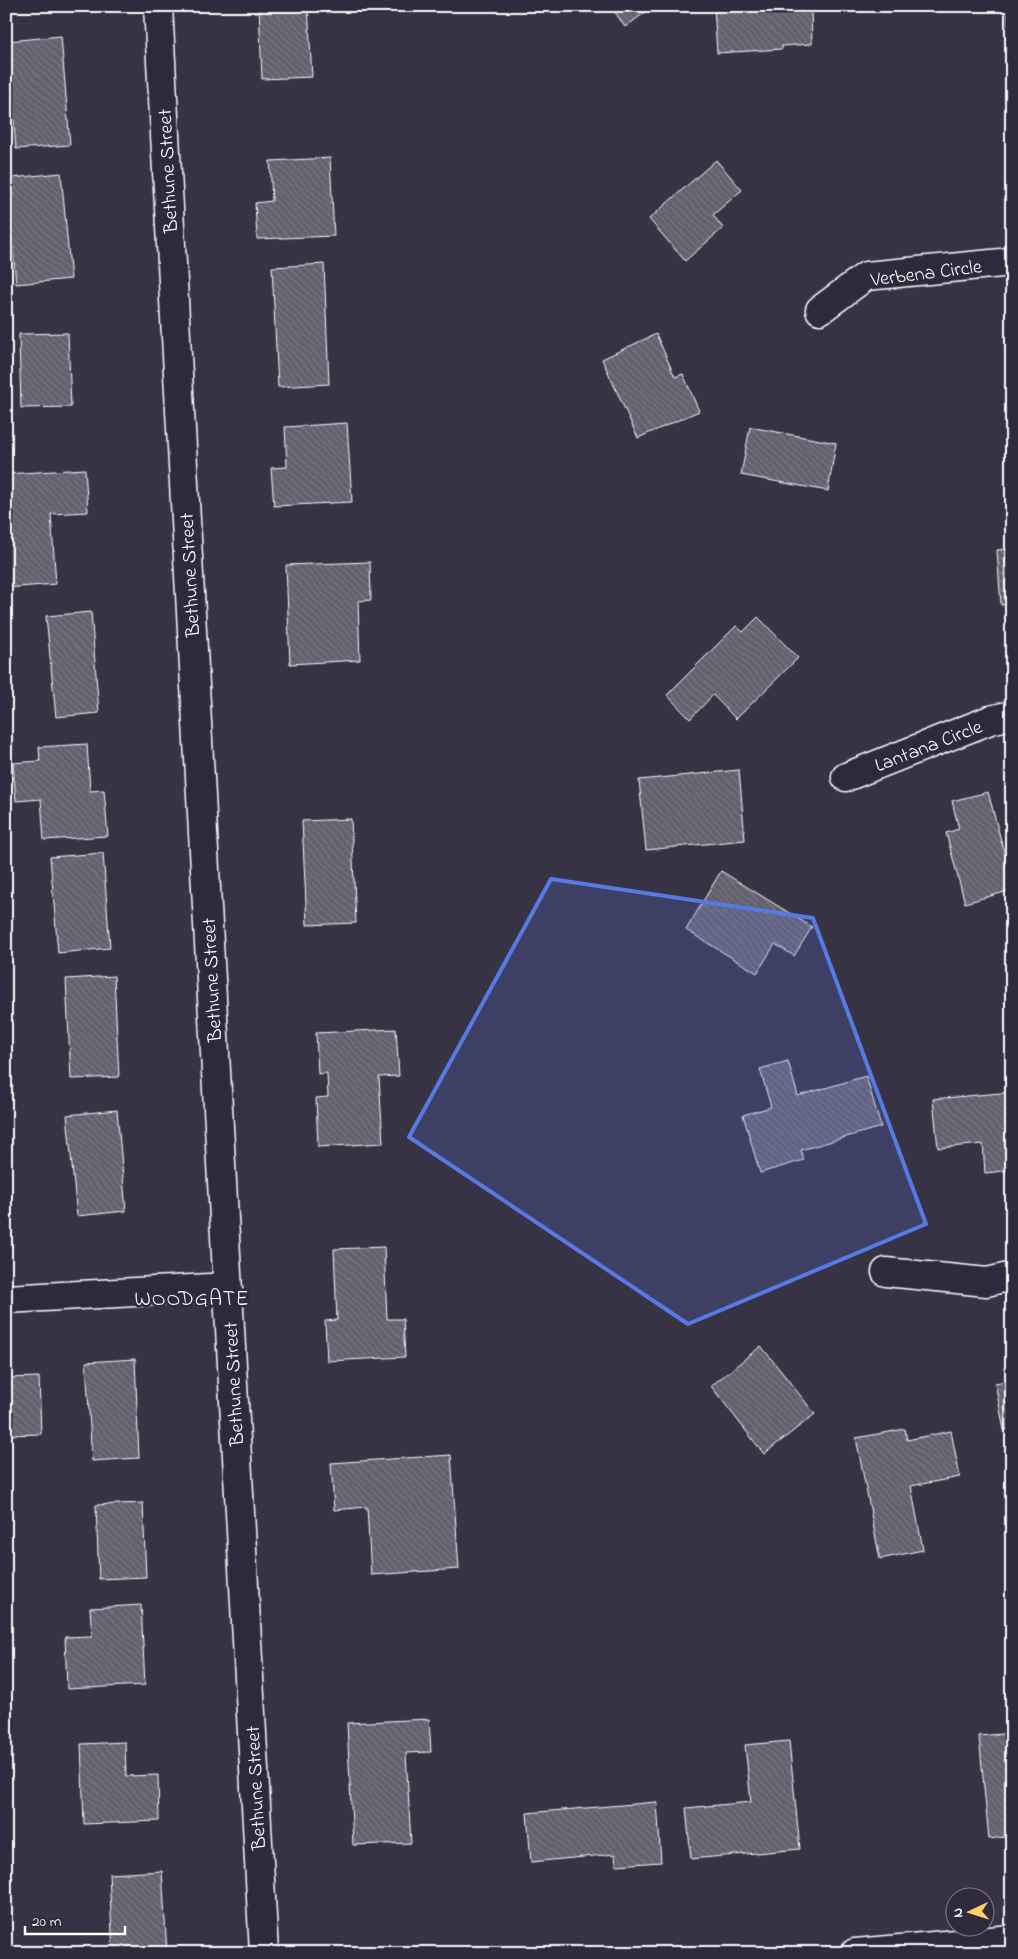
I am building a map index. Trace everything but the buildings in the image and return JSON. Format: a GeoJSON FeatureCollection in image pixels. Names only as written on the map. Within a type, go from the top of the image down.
{"type":"FeatureCollection","features":[{"type":"Feature","properties":{"kind":"street","name":"Bethune Street"},"geometry":{"type":"LineString","coordinates":[[158,6],[264,1953]]}},
{"type":"Feature","properties":{"kind":"street","name":"Verbena Circle"},"geometry":{"type":"LineString","coordinates":[[820,310],[866,276],[1012,262]]}},
{"type":"Feature","properties":{"kind":"street","name":"Lantana Circle"},"geometry":{"type":"LineString","coordinates":[[846,777],[990,720],[1012,715]]}},
{"type":"Feature","properties":{"kind":"street"},"geometry":{"type":"LineString","coordinates":[[886,1272],[987,1282],[1012,1276]]}},
{"type":"Feature","properties":{"kind":"street"},"geometry":{"type":"LineString","coordinates":[[6,1299],[228,1287]]}},
{"type":"Feature","properties":{"kind":"street"},"geometry":{"type":"LineString","coordinates":[[855,1953],[956,1948],[1012,1939]]}},
{"type":"Feature","properties":{"kind":"highlighted area"},"geometry":{"type":"Polygon","coordinates":[[[551,879],[813,918],[926,1224],[688,1324],[409,1137],[551,879]]]}},
{"type":"Feature","properties":{"kind":"district","name":"WOODGATE"},"geometry":{"type":"Point","coordinates":[192,1298]}}]}
